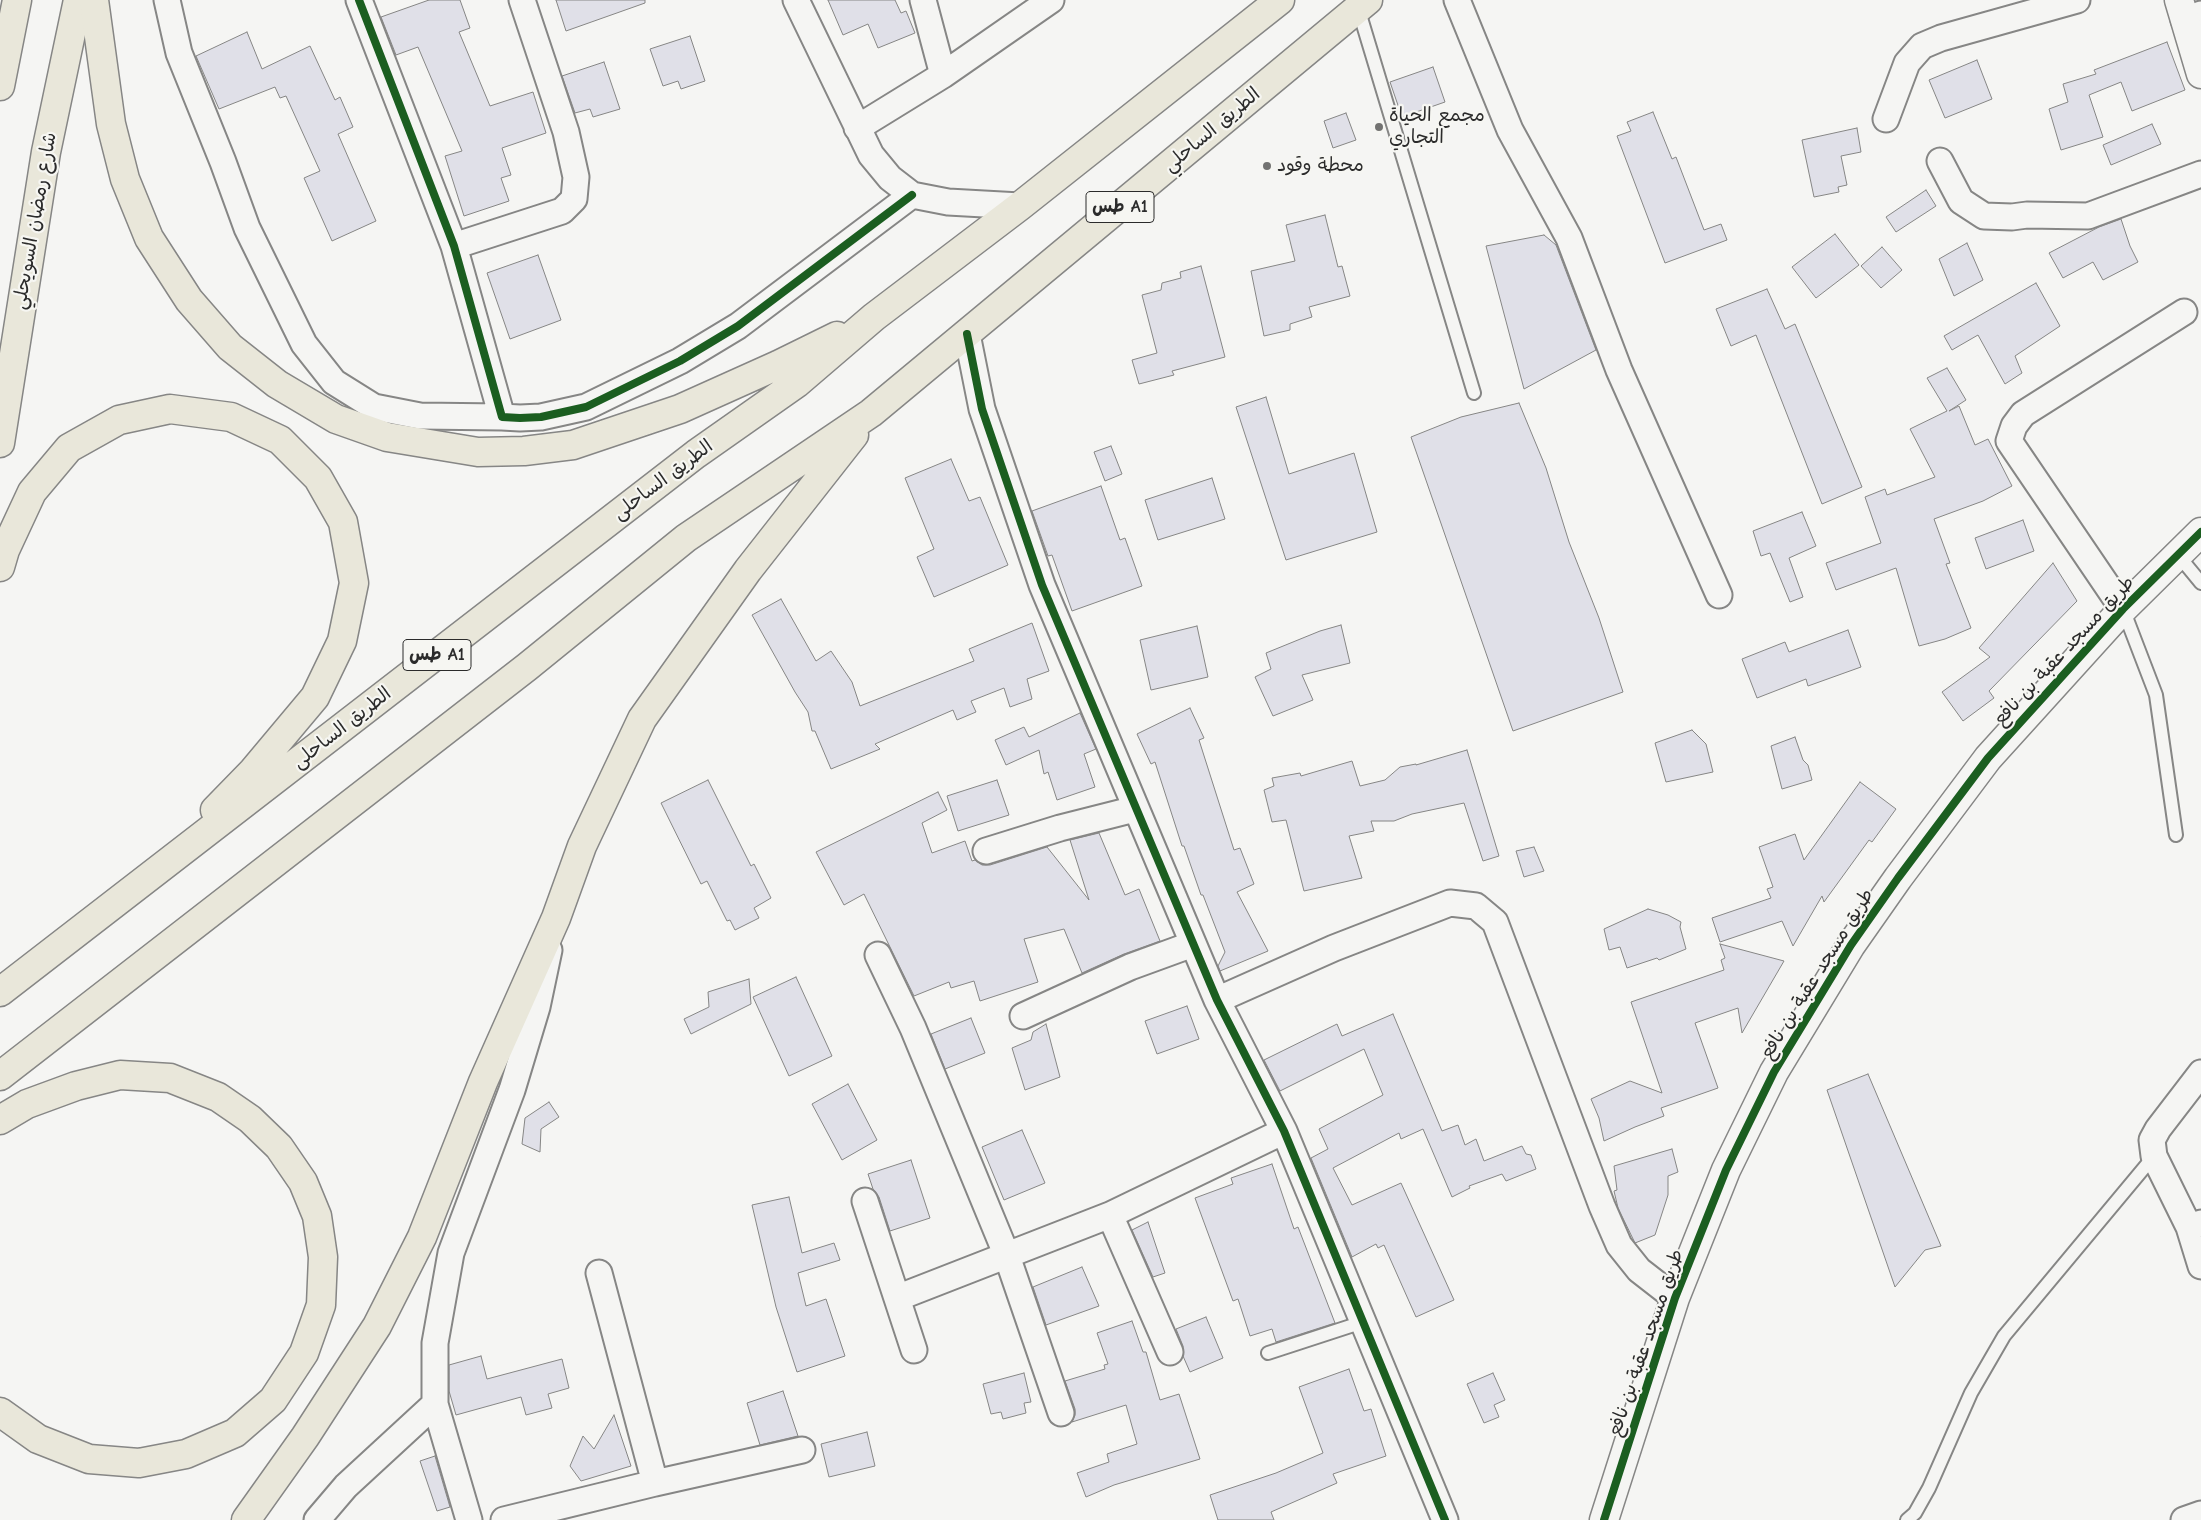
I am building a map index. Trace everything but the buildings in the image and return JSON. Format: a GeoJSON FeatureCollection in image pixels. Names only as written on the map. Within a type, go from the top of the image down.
{"type":"FeatureCollection","features":[{"type":"Feature","properties":{"kind":"main road"},"geometry":{"type":"LineString","coordinates":[[0,86],[17,0]]}},
{"type":"Feature","properties":{"kind":"main road","name":"شارع رمضان السويحلي"},"geometry":{"type":"LineString","coordinates":[[0,443],[46,152],[78,0]]}},
{"type":"Feature","properties":{"kind":"main road"},"geometry":{"type":"LineString","coordinates":[[94,0],[111,124],[125,179],[149,238],[189,300],[230,347],[277,384],[336,419],[388,437],[478,452],[524,452],[572,445],[680,409],[778,365],[874,317]]}},
{"type":"Feature","properties":{"kind":"main road","name":"طس A1"},"geometry":{"type":"LineString","coordinates":[[874,317],[1020,206],[1280,0]]}},
{"type":"Feature","properties":{"kind":"main road","name":"الطريق الساحلي"},"geometry":{"type":"LineString","coordinates":[[872,413],[1363,4]]}},
{"type":"Feature","properties":{"kind":"main road","name":"الطريق الساحلى"},"geometry":{"type":"LineString","coordinates":[[0,992],[141,885],[696,454],[797,384],[874,317]]}},
{"type":"Feature","properties":{"kind":"main road"},"geometry":{"type":"LineString","coordinates":[[0,567],[4,550],[32,492],[69,448],[119,420],[170,409],[231,417],[280,440],[318,478],[343,522],[354,583],[342,641],[315,697],[253,771],[141,885]]}},
{"type":"Feature","properties":{"kind":"main road"},"geometry":{"type":"LineString","coordinates":[[246,1520],[305,1437],[377,1326],[422,1237],[484,1082],[556,918],[582,846],[642,719],[748,570],[872,413]]}},
{"type":"Feature","properties":{"kind":"main road","name":"طس A1"},"geometry":{"type":"LineString","coordinates":[[0,1076],[527,667],[686,538],[872,413]]}},
{"type":"Feature","properties":{"kind":"main road"},"geometry":{"type":"LineString","coordinates":[[0,1120],[27,1104],[76,1086],[120,1075],[170,1078],[218,1097],[250,1119],[279,1147],[303,1182],[317,1216],[323,1257],[321,1305],[304,1353],[273,1400],[235,1432],[186,1454],[140,1462],[89,1458],[38,1439],[0,1412]]}},
{"type":"Feature","properties":{"kind":"street"},"geometry":{"type":"LineString","coordinates":[[167,0],[178,53],[224,162],[247,228],[304,344],[334,382],[374,407],[420,416],[502,416],[520,418],[541,417],[586,407],[680,361],[738,326],[912,195]]}},
{"type":"Feature","properties":{"kind":"street"},"geometry":{"type":"LineString","coordinates":[[359,0],[454,246],[502,416]]}},
{"type":"Feature","properties":{"kind":"street"},"geometry":{"type":"LineString","coordinates":[[454,246],[562,211],[574,198],[576,177],[566,132],[522,0]]}},
{"type":"Feature","properties":{"kind":"street"},"geometry":{"type":"LineString","coordinates":[[796,0],[871,155],[890,178],[912,195],[948,202],[1020,206]]}},
{"type":"Feature","properties":{"kind":"street"},"geometry":{"type":"LineString","coordinates":[[923,0],[943,75]]}},
{"type":"Feature","properties":{"kind":"street"},"geometry":{"type":"LineString","coordinates":[[857,128],[943,75],[1051,0]]}},
{"type":"Feature","properties":{"kind":"street"},"geometry":{"type":"LineString","coordinates":[[1457,0],[1510,130],[1569,238],[1618,370],[1720,596]]}},
{"type":"Feature","properties":{"kind":"street"},"geometry":{"type":"LineString","coordinates":[[1886,119],[1907,63],[1922,46],[1941,38],[2077,0]]}},
{"type":"Feature","properties":{"kind":"street"},"geometry":{"type":"LineString","coordinates":[[2188,11],[2201,74]]}},
{"type":"Feature","properties":{"kind":"street"},"geometry":{"type":"LineString","coordinates":[[1940,161],[1962,201],[1984,216],[2088,216],[2201,174]]}},
{"type":"Feature","properties":{"kind":"street"},"geometry":{"type":"LineString","coordinates":[[2123,610],[2009,441],[2014,426],[2023,414],[2184,312]]}},
{"type":"Feature","properties":{"kind":"street"},"geometry":{"type":"LineString","coordinates":[[967,334],[982,409],[1042,586],[1217,1000],[1284,1131],[1445,1520]]}},
{"type":"Feature","properties":{"kind":"street","name":"طريق مسجد عقبة بن نافع"},"geometry":{"type":"LineString","coordinates":[[1604,1520],[1675,1298],[1726,1170],[1774,1072],[1851,945],[1898,878],[1988,758],[2123,610],[2201,532]]}},
{"type":"Feature","properties":{"kind":"street"},"geometry":{"type":"LineString","coordinates":[[986,851],[1060,828],[1135,809]]}},
{"type":"Feature","properties":{"kind":"street"},"geometry":{"type":"LineString","coordinates":[[1217,1000],[1334,948],[1450,903],[1476,906],[1495,922],[1598,1196],[1619,1245],[1638,1270],[1675,1298]]}},
{"type":"Feature","properties":{"kind":"street"},"geometry":{"type":"LineString","coordinates":[[469,1520],[435,1404],[435,1343],[452,1253],[512,1090],[537,1007],[556,918]]}},
{"type":"Feature","properties":{"kind":"street"},"geometry":{"type":"LineString","coordinates":[[1023,1016],[1130,967],[1193,944]]}},
{"type":"Feature","properties":{"kind":"street"},"geometry":{"type":"LineString","coordinates":[[878,954],[913,1028],[1007,1256],[1061,1414]]}},
{"type":"Feature","properties":{"kind":"street"},"geometry":{"type":"LineString","coordinates":[[2201,1073],[2158,1129],[2152,1140],[2154,1156],[2195,1225],[2201,1266]]}},
{"type":"Feature","properties":{"kind":"street"},"geometry":{"type":"LineString","coordinates":[[897,1298],[1110,1215],[1284,1131]]}},
{"type":"Feature","properties":{"kind":"street"},"geometry":{"type":"LineString","coordinates":[[865,1201],[914,1350]]}},
{"type":"Feature","properties":{"kind":"street"},"geometry":{"type":"LineString","coordinates":[[1110,1215],[1170,1352]]}},
{"type":"Feature","properties":{"kind":"street"},"geometry":{"type":"LineString","coordinates":[[599,1273],[655,1483]]}},
{"type":"Feature","properties":{"kind":"street"},"geometry":{"type":"LineString","coordinates":[[317,1520],[346,1486],[435,1404]]}},
{"type":"Feature","properties":{"kind":"street"},"geometry":{"type":"LineString","coordinates":[[504,1520],[802,1450]]}},
{"type":"Feature","properties":{"kind":"street"},"geometry":{"type":"LineString","coordinates":[[2184,1520],[2201,1514]]}},
{"type":"Feature","properties":{"kind":"lane"},"geometry":{"type":"LineString","coordinates":[[1363,4],[1474,392]]}},
{"type":"Feature","properties":{"kind":"lane"},"geometry":{"type":"LineString","coordinates":[[2178,555],[2201,583]]}},
{"type":"Feature","properties":{"kind":"lane"},"geometry":{"type":"LineString","coordinates":[[2123,610],[2156,695],[2176,835]]}},
{"type":"Feature","properties":{"kind":"lane"},"geometry":{"type":"LineString","coordinates":[[1906,1520],[1915,1513],[1971,1393],[2004,1336],[2154,1156]]}},
{"type":"Feature","properties":{"kind":"lane"},"geometry":{"type":"LineString","coordinates":[[1268,1352],[1363,1322]]}},
{"type":"Feature","properties":{"kind":"cycle path"},"geometry":{"type":"LineString","coordinates":[[359,0],[454,246],[502,417],[541,417],[586,407],[680,361],[738,326],[912,195]]}},
{"type":"Feature","properties":{"kind":"cycle path"},"geometry":{"type":"LineString","coordinates":[[967,334],[982,409],[1042,585],[1217,1000],[1284,1131],[1445,1520]]}},
{"type":"Feature","properties":{"kind":"cycle path"},"geometry":{"type":"LineString","coordinates":[[1604,1520],[1675,1298],[1726,1170],[1774,1072],[1851,945],[1898,878],[1988,758],[2123,609],[2201,532]]}},
{"type":"Feature","properties":{"kind":"place","name":"مجمع الحياة التجاري"},"geometry":{"type":"Point","coordinates":[1379,127]}},
{"type":"Feature","properties":{"kind":"place","name":"محطة وقود"},"geometry":{"type":"Point","coordinates":[1267,166]}}]}
